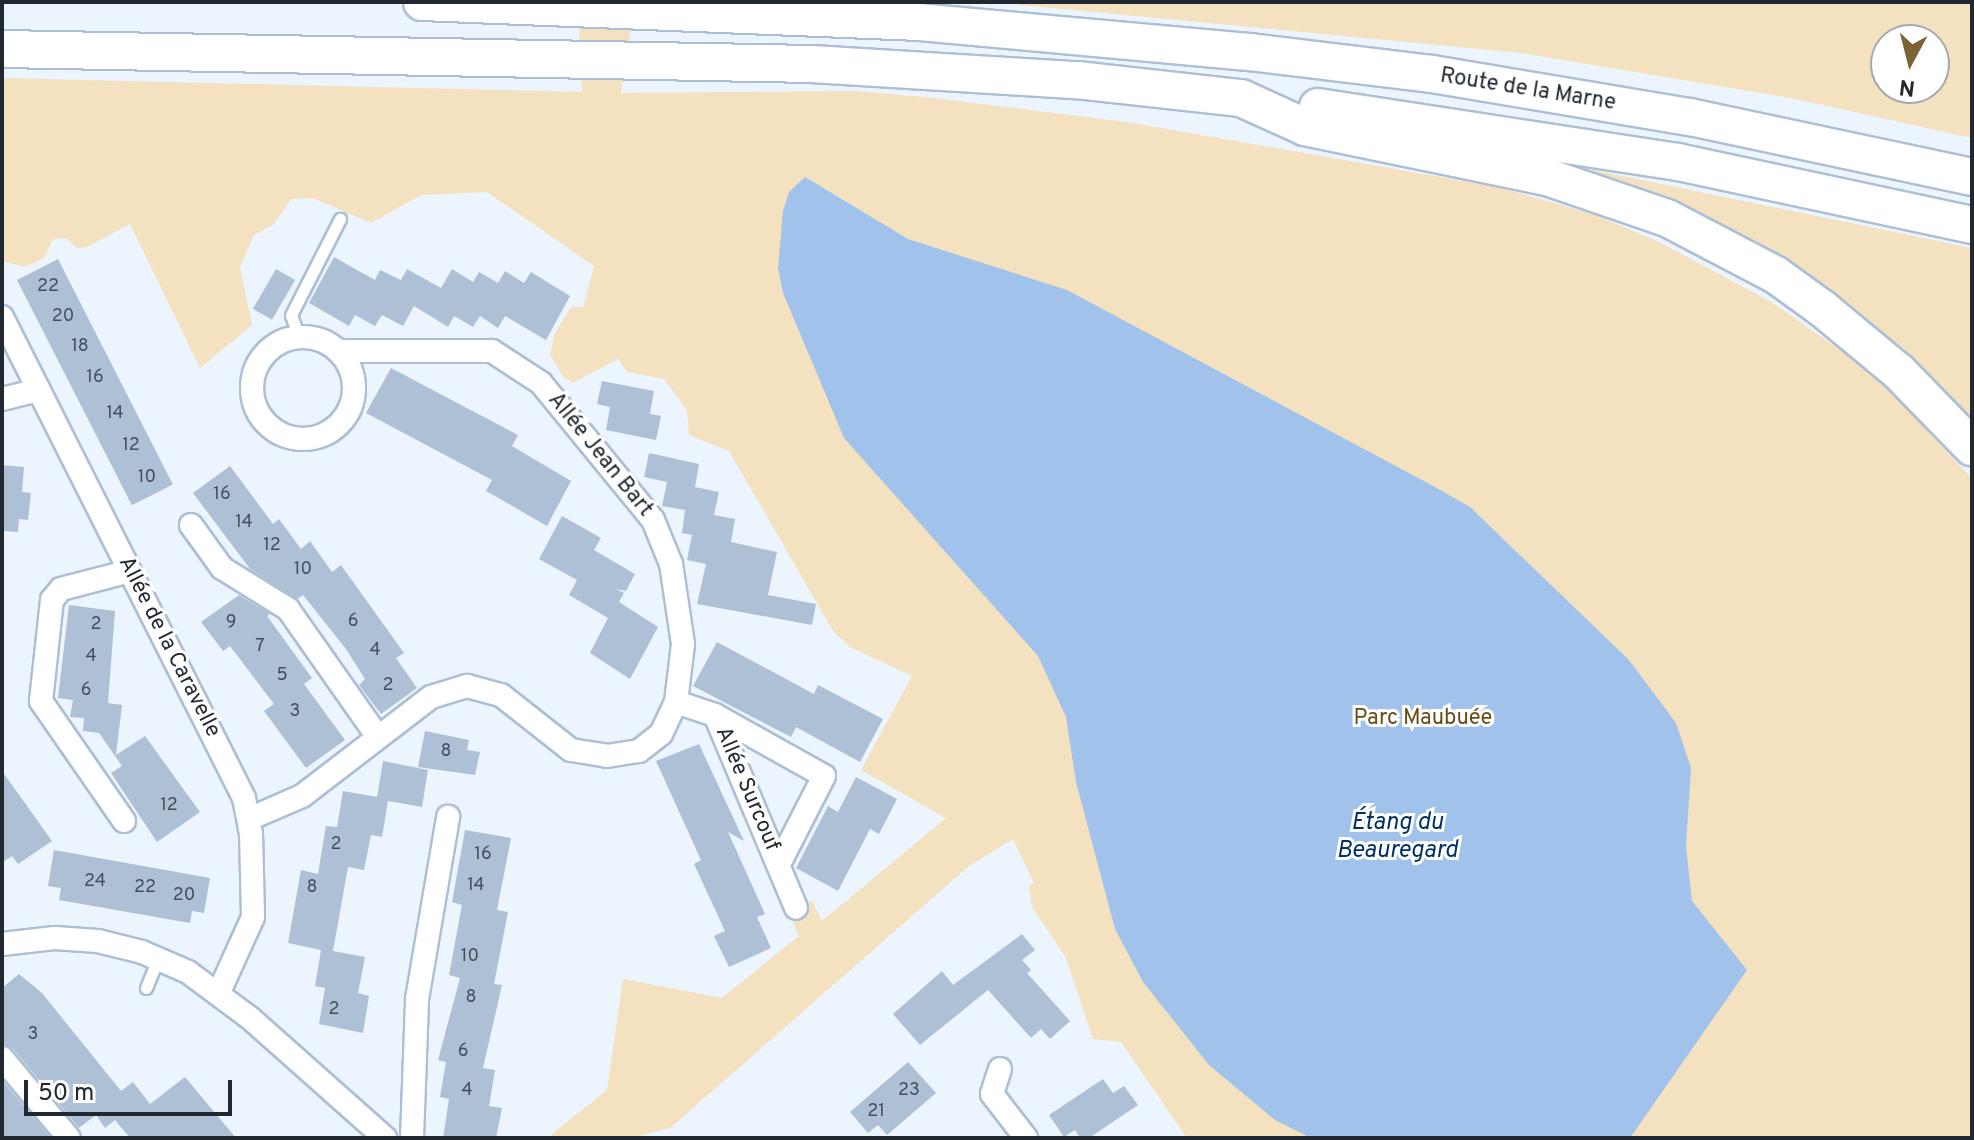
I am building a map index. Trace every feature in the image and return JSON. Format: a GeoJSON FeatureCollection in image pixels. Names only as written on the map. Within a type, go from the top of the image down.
{"type":"FeatureCollection","features":[{"type":"Feature","properties":{"kind":"highway","name":"Route de la Marne"},"geometry":{"type":"LineString","coordinates":[[422,2],[640,9],[1079,35],[1432,74],[1760,132],[1972,177]]}},
{"type":"Feature","properties":{"kind":"highway"},"geometry":{"type":"LineString","coordinates":[[2,49],[857,67],[1077,80],[1241,98],[1663,160],[1972,225]]}},
{"type":"Feature","properties":{"kind":"highway"},"geometry":{"type":"LineString","coordinates":[[1241,98],[1305,127],[1547,177],[1679,224],[1776,275],[1823,309],[1899,372],[1972,447]]}},
{"type":"Feature","properties":{"kind":"highway"},"geometry":{"type":"LineString","coordinates":[[1760,132],[1846,125],[1972,153]]}},
{"type":"Feature","properties":{"kind":"street","name":"Allée de la Caravelle"},"geometry":{"type":"LineString","coordinates":[[2,317],[234,776],[249,819],[253,917],[219,992]]}},
{"type":"Feature","properties":{"kind":"street","name":"Allée Jean Bart"},"geometry":{"type":"LineString","coordinates":[[249,819],[302,796],[431,697],[467,686],[501,695],[571,750],[607,756],[639,751],[661,734],[676,702],[683,644],[671,564],[653,520],[541,383],[492,351],[340,351],[328,342],[299,337]]}},
{"type":"Feature","properties":{"kind":"street"},"geometry":{"type":"LineString","coordinates":[[299,337],[270,349],[253,375],[251,390],[262,419],[289,438],[323,436],[348,414],[355,382],[340,351]]}},
{"type":"Feature","properties":{"kind":"street"},"geometry":{"type":"LineString","coordinates":[[2,399],[39,390]]}},
{"type":"Feature","properties":{"kind":"street"},"geometry":{"type":"LineString","coordinates":[[191,525],[222,568],[288,609],[378,737]]}},
{"type":"Feature","properties":{"kind":"street"},"geometry":{"type":"LineString","coordinates":[[124,821],[41,701],[52,600],[61,589],[130,571]]}},
{"type":"Feature","properties":{"kind":"street","name":"Allée Surcouf"},"geometry":{"type":"LineString","coordinates":[[676,702],[715,715],[824,776],[779,864]]}},
{"type":"Feature","properties":{"kind":"street","name":"Allée Surcouf"},"geometry":{"type":"LineString","coordinates":[[715,715],[796,908]]}},
{"type":"Feature","properties":{"kind":"street"},"geometry":{"type":"LineString","coordinates":[[412,1138],[417,999],[448,817]]}},
{"type":"Feature","properties":{"kind":"street"},"geometry":{"type":"LineString","coordinates":[[2,944],[79,938],[158,958],[219,992],[385,1138]]}},
{"type":"Feature","properties":{"kind":"street"},"geometry":{"type":"LineString","coordinates":[[2,1058],[69,1138]]}},
{"type":"Feature","properties":{"kind":"street"},"geometry":{"type":"LineString","coordinates":[[1000,1069],[992,1094],[1026,1138]]}},
{"type":"Feature","properties":{"kind":"lane"},"geometry":{"type":"LineString","coordinates":[[299,337],[291,315],[340,219]]}},
{"type":"Feature","properties":{"kind":"lane"},"geometry":{"type":"LineString","coordinates":[[146,988],[158,958]]}},
{"type":"Feature","properties":{"kind":"green space","name":"Parc Maubuée"},"geometry":{"type":"Polygon","coordinates":[[[578,2],[635,2],[621,93],[855,91],[934,98],[1127,122],[1497,187],[1593,214],[1659,242],[1771,302],[1843,352],[1892,393],[1972,479],[1972,1138],[1187,1138],[1121,1042],[1093,1039],[1065,956],[1032,907],[1029,886],[1034,883],[1013,839],[969,866],[670,1128],[631,1138],[547,1138],[607,1090],[623,979],[722,998],[799,936],[788,911],[812,901],[822,921],[946,818],[861,770],[912,676],[850,647],[833,631],[729,451],[689,435],[687,410],[664,379],[627,372],[618,359],[572,383],[563,376],[550,355],[554,335],[571,307],[583,307],[594,266],[487,192],[421,195],[371,223],[313,198],[291,199],[273,225],[254,235],[240,267],[252,325],[200,368],[130,224],[87,247],[77,248],[66,238],[53,239],[44,258],[25,267],[2,261],[2,78],[582,92],[578,2]]]}},
{"type":"Feature","properties":{"kind":"green space"},"geometry":{"type":"Polygon","coordinates":[[[991,2],[1972,2],[1972,138],[1796,99],[1521,53],[991,2]]]}},
{"type":"Feature","properties":{"kind":"green space"},"geometry":{"type":"Polygon","coordinates":[[[1593,170],[1972,248],[1972,430],[1941,397],[1590,174],[1593,170]]]}},
{"type":"Feature","properties":{"kind":"water","name":"Étang du Beauregard"},"geometry":{"type":"Polygon","coordinates":[[[805,177],[908,239],[1067,290],[1470,507],[1629,660],[1676,723],[1691,768],[1686,847],[1692,901],[1747,970],[1630,1138],[1311,1138],[1275,1120],[1209,1065],[1143,982],[1115,929],[1076,782],[1066,717],[1038,656],[844,438],[783,293],[778,268],[783,211],[789,192],[805,177]]]}},
{"type":"Feature","properties":{"kind":"building"},"geometry":{"type":"Polygon","coordinates":[[[334,257],[375,280],[380,270],[401,280],[407,269],[441,288],[452,269],[473,282],[479,272],[498,283],[505,271],[524,283],[531,272],[570,296],[546,340],[505,316],[498,328],[480,316],[473,327],[454,316],[448,327],[414,306],[403,326],[382,315],[375,326],[355,315],[349,326],[309,303],[334,257]]]}},
{"type":"Feature","properties":{"kind":"building"},"geometry":{"type":"Polygon","coordinates":[[[58,259],[173,484],[132,505],[17,280],[58,259]]]}},
{"type":"Feature","properties":{"kind":"building"},"geometry":{"type":"Polygon","coordinates":[[[276,269],[295,280],[272,320],[253,309],[276,269]]]}},
{"type":"Feature","properties":{"kind":"building"},"geometry":{"type":"Polygon","coordinates":[[[391,368],[518,435],[512,446],[571,481],[547,526],[486,491],[492,480],[366,413],[391,368]]]}},
{"type":"Feature","properties":{"kind":"building"},"geometry":{"type":"Polygon","coordinates":[[[602,381],[654,391],[650,414],[661,416],[656,440],[606,430],[610,407],[597,404],[602,381]]]}},
{"type":"Feature","properties":{"kind":"building"},"geometry":{"type":"Polygon","coordinates":[[[649,453],[699,464],[695,487],[719,492],[714,515],[735,519],[731,542],[777,552],[768,595],[816,604],[812,625],[697,604],[706,564],[687,560],[692,535],[682,533],[685,510],[662,506],[667,482],[644,477],[649,453]]]}},
{"type":"Feature","properties":{"kind":"building"},"geometry":{"type":"Polygon","coordinates":[[[2,465],[24,467],[22,492],[31,493],[28,520],[19,519],[18,532],[2,531],[2,465]]]}},
{"type":"Feature","properties":{"kind":"building"},"geometry":{"type":"Polygon","coordinates":[[[230,466],[273,524],[279,519],[301,549],[310,541],[332,572],[341,565],[404,653],[396,658],[417,688],[381,714],[359,685],[365,679],[346,649],[303,595],[297,599],[250,569],[193,493],[230,466]]]}},
{"type":"Feature","properties":{"kind":"building"},"geometry":{"type":"Polygon","coordinates":[[[562,516],[601,538],[594,550],[635,574],[626,591],[616,589],[624,593],[619,602],[658,627],[630,679],[590,653],[608,618],[569,595],[577,580],[539,559],[562,516]]]}},
{"type":"Feature","properties":{"kind":"building"},"geometry":{"type":"Polygon","coordinates":[[[239,595],[270,614],[267,616],[312,678],[304,684],[345,740],[306,768],[264,711],[274,704],[230,646],[223,651],[201,622],[239,595]]]}},
{"type":"Feature","properties":{"kind":"building"},"geometry":{"type":"Polygon","coordinates":[[[69,605],[115,611],[108,703],[122,705],[116,755],[145,736],[200,812],[157,842],[111,773],[122,766],[99,733],[83,731],[84,718],[70,717],[73,700],[58,698],[69,605]]]}},
{"type":"Feature","properties":{"kind":"building"},"geometry":{"type":"Polygon","coordinates":[[[717,642],[814,694],[818,685],[883,719],[860,762],[796,727],[791,737],[693,686],[717,642]]]}},
{"type":"Feature","properties":{"kind":"building"},"geometry":{"type":"Polygon","coordinates":[[[425,731],[469,740],[467,750],[480,752],[475,775],[418,767],[425,731]]]}},
{"type":"Feature","properties":{"kind":"building"},"geometry":{"type":"Polygon","coordinates":[[[699,744],[744,841],[728,832],[765,914],[757,917],[771,948],[729,967],[714,936],[725,931],[694,864],[701,860],[656,761],[699,744]]]}},
{"type":"Feature","properties":{"kind":"building"},"geometry":{"type":"Polygon","coordinates":[[[383,761],[428,770],[422,807],[388,801],[382,837],[371,835],[364,870],[348,867],[333,951],[365,957],[358,993],[369,996],[363,1033],[319,1024],[325,988],[315,986],[321,950],[288,943],[301,870],[318,874],[326,826],[337,827],[343,791],[377,797],[383,761]]]}},
{"type":"Feature","properties":{"kind":"building"},"geometry":{"type":"Polygon","coordinates":[[[2,771],[52,841],[18,864],[12,856],[2,863],[2,771]]]}},
{"type":"Feature","properties":{"kind":"building"},"geometry":{"type":"Polygon","coordinates":[[[856,777],[897,799],[879,834],[870,829],[838,891],[796,868],[828,806],[838,812],[856,777]]]}},
{"type":"Feature","properties":{"kind":"building"},"geometry":{"type":"Polygon","coordinates":[[[465,830],[511,838],[497,910],[508,912],[494,984],[502,985],[483,1068],[495,1070],[489,1106],[502,1108],[496,1138],[443,1138],[449,1099],[440,1097],[446,1062],[438,1060],[460,978],[449,975],[462,905],[452,902],[465,830]]]}},
{"type":"Feature","properties":{"kind":"building"},"geometry":{"type":"Polygon","coordinates":[[[54,850],[210,878],[204,913],[192,911],[190,923],[59,900],[61,888],[48,886],[54,850]]]}},
{"type":"Feature","properties":{"kind":"building"},"geometry":{"type":"Polygon","coordinates":[[[1022,934],[1035,950],[1022,960],[1031,970],[1027,973],[1070,1021],[1050,1039],[1041,1029],[1031,1038],[988,990],[920,1045],[893,1014],[942,971],[953,985],[1022,934]]]}},
{"type":"Feature","properties":{"kind":"building"},"geometry":{"type":"Polygon","coordinates":[[[19,974],[42,993],[121,1091],[133,1082],[150,1104],[185,1077],[236,1138],[130,1138],[115,1120],[105,1128],[96,1115],[79,1128],[13,1049],[2,1044],[2,988],[19,974]]]}},
{"type":"Feature","properties":{"kind":"building"},"geometry":{"type":"Polygon","coordinates":[[[908,1062],[936,1093],[887,1135],[878,1125],[868,1133],[850,1112],[908,1062]]]}},
{"type":"Feature","properties":{"kind":"building"},"geometry":{"type":"Polygon","coordinates":[[[1103,1079],[1113,1093],[1124,1086],[1138,1105],[1089,1138],[1080,1138],[1075,1130],[1064,1137],[1049,1115],[1103,1079]]]}},
{"type":"Feature","properties":{"kind":"building"},"geometry":{"type":"Polygon","coordinates":[[[2,1080],[51,1138],[2,1138],[2,1080]]]}}]}
